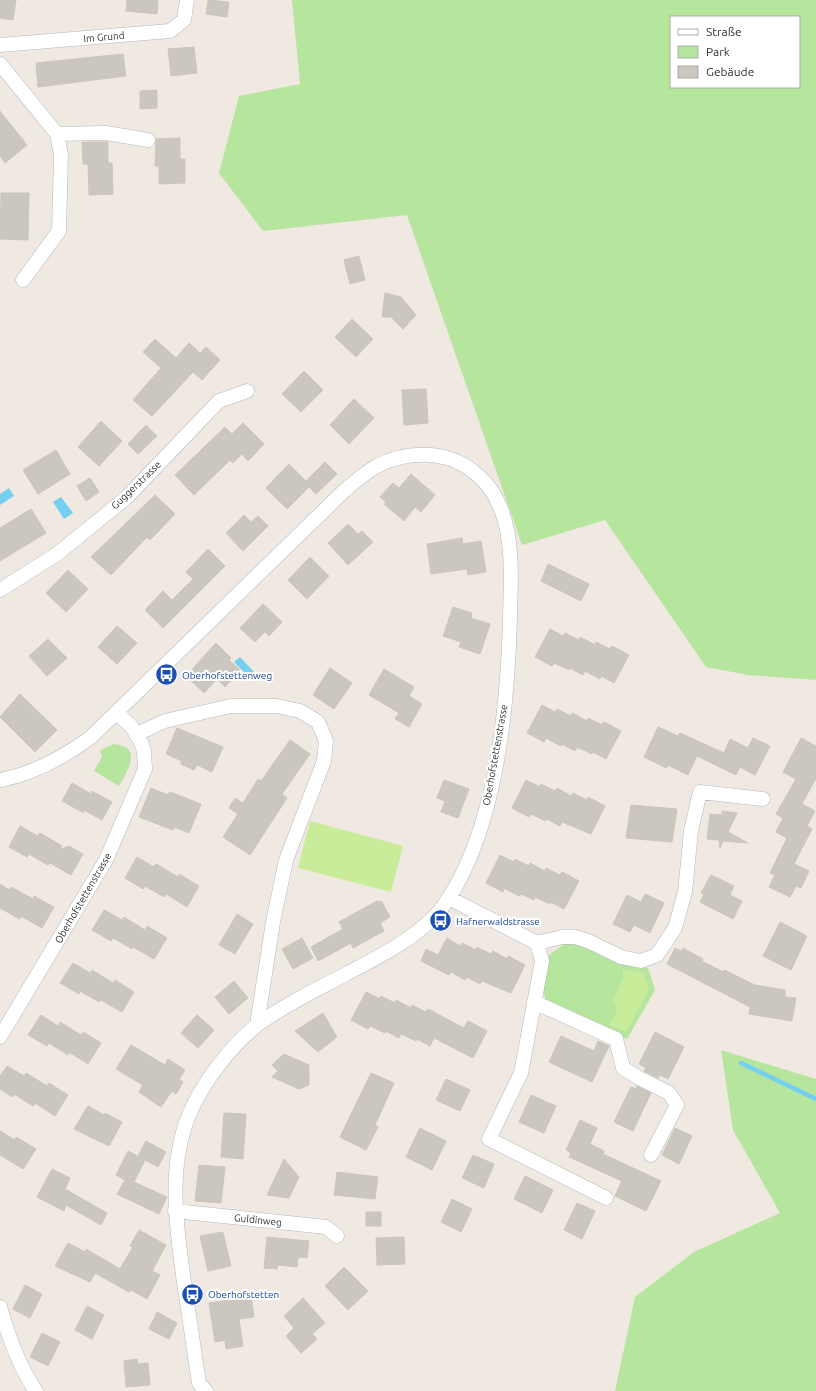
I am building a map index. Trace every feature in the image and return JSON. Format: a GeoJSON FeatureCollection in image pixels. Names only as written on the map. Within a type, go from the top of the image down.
{"type":"FeatureCollection","features":[{"type":"Feature","properties":{"kind":"street","name":"Im Grund"},"geometry":{"type":"LineString","coordinates":[[0,45],[170,31],[184,20],[187,0]]}},
{"type":"Feature","properties":{"kind":"street"},"geometry":{"type":"LineString","coordinates":[[0,64],[58,134],[61,154],[59,231],[23,280]]}},
{"type":"Feature","properties":{"kind":"street"},"geometry":{"type":"LineString","coordinates":[[58,134],[106,133],[148,140]]}},
{"type":"Feature","properties":{"kind":"street","name":"Guggerstrasse"},"geometry":{"type":"LineString","coordinates":[[0,590],[57,554],[126,498],[219,401],[247,391]]}},
{"type":"Feature","properties":{"kind":"street","name":"Oberhofstettenstrasse"},"geometry":{"type":"LineString","coordinates":[[0,780],[35,769],[73,750],[117,713],[344,492],[368,472],[388,462],[411,455],[438,456],[463,464],[474,471],[490,489],[501,510],[508,536],[511,586],[509,650],[502,725],[486,807],[469,860],[449,898],[437,914],[419,931],[397,947],[304,996],[257,1025],[224,1058],[204,1085],[188,1115],[177,1156],[175,1211],[199,1382],[206,1391]]}},
{"type":"Feature","properties":{"kind":"street"},"geometry":{"type":"LineString","coordinates":[[137,734],[165,721],[231,706],[277,706],[300,711],[318,722],[326,741],[324,761],[286,860],[273,922],[257,1025]]}},
{"type":"Feature","properties":{"kind":"street","name":"Oberhofstettenstrasse"},"geometry":{"type":"LineString","coordinates":[[0,1037],[106,860],[145,769],[144,751],[137,734],[117,713]]}},
{"type":"Feature","properties":{"kind":"street"},"geometry":{"type":"LineString","coordinates":[[449,898],[537,943],[562,937],[575,937],[588,941],[621,957],[641,961],[657,955],[675,928],[685,892],[691,831],[700,792],[763,799]]}},
{"type":"Feature","properties":{"kind":"street"},"geometry":{"type":"LineString","coordinates":[[537,943],[542,961],[521,1073],[489,1140],[606,1198]]}},
{"type":"Feature","properties":{"kind":"street"},"geometry":{"type":"LineString","coordinates":[[534,1002],[616,1039],[622,1068],[669,1093],[678,1105],[652,1155]]}},
{"type":"Feature","properties":{"kind":"street","name":"Guldinweg"},"geometry":{"type":"LineString","coordinates":[[175,1211],[326,1227],[337,1236]]}},
{"type":"Feature","properties":{"kind":"street"},"geometry":{"type":"LineString","coordinates":[[0,1307],[29,1382],[36,1391]]}},
{"type":"Feature","properties":{"kind":"green space"},"geometry":{"type":"Polygon","coordinates":[[[292,0],[816,0],[816,680],[748,675],[706,667],[605,520],[522,545],[407,215],[263,231],[219,173],[239,96],[300,84],[292,0]]]}},
{"type":"Feature","properties":{"kind":"green space"},"geometry":{"type":"Polygon","coordinates":[[[114,744],[123,746],[129,750],[131,755],[129,767],[119,786],[94,771],[102,757],[100,750],[114,744]]]}},
{"type":"Feature","properties":{"kind":"green space"},"geometry":{"type":"Polygon","coordinates":[[[310,821],[403,846],[391,892],[298,868],[310,821]]]}},
{"type":"Feature","properties":{"kind":"green space"},"geometry":{"type":"Polygon","coordinates":[[[567,942],[581,944],[619,963],[648,968],[655,990],[627,1039],[545,999],[543,985],[549,955],[567,942]]]}},
{"type":"Feature","properties":{"kind":"green space"},"geometry":{"type":"Polygon","coordinates":[[[623,969],[644,973],[649,989],[626,1032],[610,1025],[617,1011],[613,1000],[623,979],[623,969]]]}},
{"type":"Feature","properties":{"kind":"green space"},"geometry":{"type":"Polygon","coordinates":[[[721,1050],[816,1079],[816,1391],[615,1391],[635,1297],[694,1252],[780,1213],[733,1130],[721,1050]]]}},
{"type":"Feature","properties":{"kind":"water"},"geometry":{"type":"Polygon","coordinates":[[[9,488],[14,496],[0,505],[0,494],[9,488]]]}},
{"type":"Feature","properties":{"kind":"water"},"geometry":{"type":"Polygon","coordinates":[[[61,497],[73,513],[64,519],[53,502],[61,497]]]}},
{"type":"Feature","properties":{"kind":"water"},"geometry":{"type":"Polygon","coordinates":[[[240,657],[254,672],[249,677],[234,662],[240,657]]]}},
{"type":"Feature","properties":{"kind":"building"},"geometry":{"type":"Polygon","coordinates":[[[0,0],[16,0],[13,20],[0,18],[0,0]]]}},
{"type":"Feature","properties":{"kind":"building"},"geometry":{"type":"Polygon","coordinates":[[[127,0],[158,0],[157,14],[126,11],[127,0]]]}},
{"type":"Feature","properties":{"kind":"building"},"geometry":{"type":"Polygon","coordinates":[[[208,0],[229,2],[227,17],[206,14],[208,0]]]}},
{"type":"Feature","properties":{"kind":"building"},"geometry":{"type":"Polygon","coordinates":[[[194,47],[197,73],[171,76],[168,49],[194,47]]]}},
{"type":"Feature","properties":{"kind":"building"},"geometry":{"type":"Polygon","coordinates":[[[123,54],[126,76],[38,87],[36,63],[123,54]]]}},
{"type":"Feature","properties":{"kind":"building"},"geometry":{"type":"Polygon","coordinates":[[[157,90],[157,108],[140,109],[140,91],[157,90]]]}},
{"type":"Feature","properties":{"kind":"building"},"geometry":{"type":"Polygon","coordinates":[[[0,111],[27,145],[5,163],[0,156],[0,111]]]}},
{"type":"Feature","properties":{"kind":"building"},"geometry":{"type":"Polygon","coordinates":[[[180,138],[180,159],[185,159],[185,183],[159,184],[159,166],[155,166],[156,139],[180,138]]]}},
{"type":"Feature","properties":{"kind":"building"},"geometry":{"type":"Polygon","coordinates":[[[82,142],[108,142],[108,163],[112,163],[113,194],[89,195],[88,164],[83,164],[82,142]]]}},
{"type":"Feature","properties":{"kind":"building"},"geometry":{"type":"Polygon","coordinates":[[[1,193],[29,193],[28,240],[0,239],[1,193]]]}},
{"type":"Feature","properties":{"kind":"building"},"geometry":{"type":"Polygon","coordinates":[[[359,256],[365,280],[350,284],[344,260],[359,256]]]}},
{"type":"Feature","properties":{"kind":"building"},"geometry":{"type":"Polygon","coordinates":[[[385,293],[401,297],[416,315],[403,329],[391,317],[382,317],[385,293]]]}},
{"type":"Feature","properties":{"kind":"building"},"geometry":{"type":"Polygon","coordinates":[[[352,319],[373,339],[356,357],[335,337],[352,319]]]}},
{"type":"Feature","properties":{"kind":"building"},"geometry":{"type":"Polygon","coordinates":[[[155,339],[176,358],[189,343],[200,353],[206,347],[220,360],[202,380],[193,372],[152,416],[133,400],[161,368],[143,352],[155,339]]]}},
{"type":"Feature","properties":{"kind":"building"},"geometry":{"type":"Polygon","coordinates":[[[304,371],[323,390],[301,412],[282,394],[304,371]]]}},
{"type":"Feature","properties":{"kind":"building"},"geometry":{"type":"Polygon","coordinates":[[[426,389],[428,423],[404,425],[402,390],[426,389]]]}},
{"type":"Feature","properties":{"kind":"building"},"geometry":{"type":"Polygon","coordinates":[[[354,399],[374,418],[349,444],[330,425],[354,399]]]}},
{"type":"Feature","properties":{"kind":"building"},"geometry":{"type":"Polygon","coordinates":[[[101,421],[122,441],[99,466],[78,447],[101,421]]]}},
{"type":"Feature","properties":{"kind":"building"},"geometry":{"type":"Polygon","coordinates":[[[243,423],[264,444],[248,461],[242,454],[233,463],[230,460],[194,495],[175,475],[225,427],[232,434],[243,423]]]}},
{"type":"Feature","properties":{"kind":"building"},"geometry":{"type":"Polygon","coordinates":[[[146,425],[157,436],[138,454],[128,444],[146,425]]]}},
{"type":"Feature","properties":{"kind":"building"},"geometry":{"type":"Polygon","coordinates":[[[56,450],[70,474],[38,494],[23,470],[56,450]]]}},
{"type":"Feature","properties":{"kind":"building"},"geometry":{"type":"Polygon","coordinates":[[[325,462],[337,474],[316,494],[309,487],[287,509],[266,488],[289,464],[306,481],[325,462]]]}},
{"type":"Feature","properties":{"kind":"building"},"geometry":{"type":"Polygon","coordinates":[[[411,474],[435,495],[421,512],[415,507],[404,521],[384,504],[386,502],[380,497],[393,483],[399,488],[411,474]]]}},
{"type":"Feature","properties":{"kind":"building"},"geometry":{"type":"Polygon","coordinates":[[[90,478],[99,492],[86,501],[77,486],[90,478]]]}},
{"type":"Feature","properties":{"kind":"building"},"geometry":{"type":"Polygon","coordinates":[[[155,495],[175,514],[150,540],[147,537],[111,575],[91,557],[155,495]]]}},
{"type":"Feature","properties":{"kind":"building"},"geometry":{"type":"Polygon","coordinates":[[[31,509],[46,533],[0,561],[0,528],[31,509]]]}},
{"type":"Feature","properties":{"kind":"building"},"geometry":{"type":"Polygon","coordinates":[[[244,515],[251,522],[258,516],[268,526],[243,551],[226,533],[244,515]]]}},
{"type":"Feature","properties":{"kind":"building"},"geometry":{"type":"Polygon","coordinates":[[[348,524],[358,534],[362,531],[373,542],[348,565],[328,543],[348,524]]]}},
{"type":"Feature","properties":{"kind":"building"},"geometry":{"type":"Polygon","coordinates":[[[462,538],[463,544],[481,541],[486,572],[468,575],[467,569],[431,574],[427,544],[462,538]]]}},
{"type":"Feature","properties":{"kind":"building"},"geometry":{"type":"Polygon","coordinates":[[[208,549],[225,566],[163,628],[145,610],[163,591],[172,600],[193,579],[186,572],[208,549]]]}},
{"type":"Feature","properties":{"kind":"building"},"geometry":{"type":"Polygon","coordinates":[[[310,557],[329,576],[307,599],[288,580],[310,557]]]}},
{"type":"Feature","properties":{"kind":"building"},"geometry":{"type":"Polygon","coordinates":[[[548,564],[589,584],[581,601],[541,581],[548,564]]]}},
{"type":"Feature","properties":{"kind":"building"},"geometry":{"type":"Polygon","coordinates":[[[68,570],[88,589],[66,612],[46,593],[68,570]]]}},
{"type":"Feature","properties":{"kind":"building"},"geometry":{"type":"Polygon","coordinates":[[[263,604],[282,622],[269,636],[265,632],[255,642],[240,628],[263,604]]]}},
{"type":"Feature","properties":{"kind":"building"},"geometry":{"type":"Polygon","coordinates":[[[453,607],[472,613],[471,618],[490,624],[480,654],[459,647],[461,642],[443,636],[453,607]]]}},
{"type":"Feature","properties":{"kind":"building"},"geometry":{"type":"Polygon","coordinates":[[[117,626],[137,643],[117,664],[98,647],[117,626]]]}},
{"type":"Feature","properties":{"kind":"building"},"geometry":{"type":"Polygon","coordinates":[[[550,629],[563,636],[565,633],[579,640],[580,637],[595,645],[596,642],[610,649],[612,646],[629,655],[614,683],[601,676],[600,679],[585,671],[583,675],[570,668],[569,670],[554,663],[552,666],[535,657],[550,629]]]}},
{"type":"Feature","properties":{"kind":"building"},"geometry":{"type":"Polygon","coordinates":[[[48,639],[67,658],[47,676],[29,656],[48,639]]]}},
{"type":"Feature","properties":{"kind":"building"},"geometry":{"type":"Polygon","coordinates":[[[216,643],[231,658],[229,660],[240,670],[225,687],[217,679],[204,693],[186,676],[216,643]]]}},
{"type":"Feature","properties":{"kind":"building"},"geometry":{"type":"Polygon","coordinates":[[[330,668],[352,683],[334,709],[313,695],[330,668]]]}},
{"type":"Feature","properties":{"kind":"building"},"geometry":{"type":"Polygon","coordinates":[[[384,669],[414,687],[409,696],[422,704],[409,727],[395,719],[399,713],[369,695],[384,669]]]}},
{"type":"Feature","properties":{"kind":"building"},"geometry":{"type":"Polygon","coordinates":[[[20,694],[57,730],[35,752],[0,717],[20,694]]]}},
{"type":"Feature","properties":{"kind":"building"},"geometry":{"type":"Polygon","coordinates":[[[542,705],[555,712],[557,709],[571,716],[572,713],[587,721],[588,718],[602,725],[604,722],[621,731],[606,759],[593,752],[592,754],[577,747],[575,751],[546,738],[544,742],[527,733],[542,705]]]}},
{"type":"Feature","properties":{"kind":"building"},"geometry":{"type":"Polygon","coordinates":[[[658,727],[678,736],[680,733],[724,753],[730,739],[748,748],[753,738],[770,746],[755,775],[740,767],[736,775],[697,756],[688,775],[668,765],[666,768],[644,757],[658,727]]]}},
{"type":"Feature","properties":{"kind":"building"},"geometry":{"type":"Polygon","coordinates":[[[177,728],[223,747],[212,772],[197,765],[194,770],[181,764],[182,761],[166,754],[177,728]]]}},
{"type":"Feature","properties":{"kind":"building"},"geometry":{"type":"Polygon","coordinates":[[[801,738],[816,746],[816,778],[802,804],[815,811],[807,826],[812,829],[794,864],[809,871],[801,888],[796,886],[790,897],[769,887],[775,875],[770,873],[787,838],[776,832],[783,818],[776,814],[796,779],[783,772],[801,738]]]}},
{"type":"Feature","properties":{"kind":"building"},"geometry":{"type":"Polygon","coordinates":[[[290,740],[310,754],[282,794],[287,798],[250,855],[223,837],[238,814],[229,808],[235,798],[243,803],[258,779],[261,781],[290,740]]]}},
{"type":"Feature","properties":{"kind":"building"},"geometry":{"type":"Polygon","coordinates":[[[444,780],[469,789],[458,818],[441,812],[445,801],[437,798],[444,780]]]}},
{"type":"Feature","properties":{"kind":"building"},"geometry":{"type":"Polygon","coordinates":[[[526,780],[540,787],[541,784],[555,791],[557,788],[571,796],[573,793],[587,800],[588,797],[605,806],[591,834],[562,822],[560,826],[547,819],[545,821],[531,814],[529,817],[512,808],[526,780]]]}},
{"type":"Feature","properties":{"kind":"building"},"geometry":{"type":"Polygon","coordinates":[[[72,783],[91,794],[92,791],[112,802],[102,820],[82,809],[84,813],[62,801],[72,783]]]}},
{"type":"Feature","properties":{"kind":"building"},"geometry":{"type":"Polygon","coordinates":[[[151,788],[168,795],[170,792],[201,804],[189,833],[174,827],[173,830],[139,817],[151,788]]]}},
{"type":"Feature","properties":{"kind":"building"},"geometry":{"type":"Polygon","coordinates":[[[631,805],[677,809],[672,842],[626,838],[631,805]]]}},
{"type":"Feature","properties":{"kind":"building"},"geometry":{"type":"Polygon","coordinates":[[[722,811],[737,813],[728,832],[748,843],[723,841],[720,848],[719,840],[707,839],[710,814],[722,815],[722,811]]]}},
{"type":"Feature","properties":{"kind":"building"},"geometry":{"type":"Polygon","coordinates":[[[20,826],[38,836],[40,833],[62,846],[59,850],[69,846],[83,854],[71,875],[50,863],[48,865],[29,854],[27,857],[9,847],[20,826]]]}},
{"type":"Feature","properties":{"kind":"building"},"geometry":{"type":"Polygon","coordinates":[[[500,855],[514,862],[515,859],[529,866],[530,863],[545,871],[546,868],[560,875],[562,872],[579,881],[564,909],[551,902],[550,904],[535,897],[534,900],[521,894],[519,896],[504,888],[503,892],[486,883],[500,855]]]}},
{"type":"Feature","properties":{"kind":"building"},"geometry":{"type":"Polygon","coordinates":[[[137,857],[154,867],[156,864],[178,877],[179,874],[199,886],[187,907],[166,894],[164,897],[145,886],[143,889],[125,878],[137,857]]]}},
{"type":"Feature","properties":{"kind":"building"},"geometry":{"type":"Polygon","coordinates":[[[711,875],[734,886],[730,895],[742,901],[733,919],[700,902],[704,894],[701,893],[711,875]]]}},
{"type":"Feature","properties":{"kind":"building"},"geometry":{"type":"Polygon","coordinates":[[[0,884],[9,890],[11,887],[33,899],[34,896],[54,907],[42,928],[21,916],[20,919],[0,908],[0,884]]]}},
{"type":"Feature","properties":{"kind":"building"},"geometry":{"type":"Polygon","coordinates":[[[645,894],[664,903],[650,933],[634,925],[630,932],[613,924],[627,895],[641,902],[645,894]]]}},
{"type":"Feature","properties":{"kind":"building"},"geometry":{"type":"Polygon","coordinates":[[[377,901],[382,902],[390,917],[380,923],[384,931],[353,948],[351,943],[318,961],[311,947],[343,929],[339,922],[377,901]]]}},
{"type":"Feature","properties":{"kind":"building"},"geometry":{"type":"Polygon","coordinates":[[[104,910],[122,920],[124,917],[145,930],[147,926],[167,938],[154,959],[133,947],[132,949],[113,938],[111,941],[92,930],[104,910]]]}},
{"type":"Feature","properties":{"kind":"building"},"geometry":{"type":"Polygon","coordinates":[[[237,914],[253,924],[235,954],[219,945],[237,914]]]}},
{"type":"Feature","properties":{"kind":"building"},"geometry":{"type":"Polygon","coordinates":[[[780,922],[807,936],[791,970],[763,956],[780,922]]]}},
{"type":"Feature","properties":{"kind":"building"},"geometry":{"type":"Polygon","coordinates":[[[302,938],[313,958],[293,969],[282,949],[302,938]]]}},
{"type":"Feature","properties":{"kind":"building"},"geometry":{"type":"Polygon","coordinates":[[[447,938],[460,946],[462,943],[476,950],[477,947],[491,954],[493,951],[507,959],[508,956],[525,965],[511,993],[482,981],[480,984],[467,977],[465,980],[451,972],[449,975],[421,961],[426,949],[438,955],[447,938]]]}},
{"type":"Feature","properties":{"kind":"building"},"geometry":{"type":"Polygon","coordinates":[[[675,948],[682,951],[683,948],[703,959],[702,961],[723,972],[724,970],[755,985],[785,990],[785,997],[796,998],[792,1021],[749,1014],[750,1007],[667,964],[675,948]]]}},
{"type":"Feature","properties":{"kind":"building"},"geometry":{"type":"Polygon","coordinates":[[[73,963],[90,973],[92,970],[113,983],[115,980],[134,992],[122,1012],[101,1000],[99,1002],[80,991],[79,994],[60,983],[73,963]]]}},
{"type":"Feature","properties":{"kind":"building"},"geometry":{"type":"Polygon","coordinates":[[[234,981],[248,998],[229,1014],[215,997],[234,981]]]}},
{"type":"Feature","properties":{"kind":"building"},"geometry":{"type":"Polygon","coordinates":[[[366,992],[380,999],[381,996],[395,1003],[396,1000],[411,1008],[412,1005],[426,1012],[428,1009],[464,1028],[468,1021],[487,1031],[473,1058],[434,1038],[430,1046],[417,1039],[416,1041],[401,1034],[399,1038],[386,1031],[385,1033],[370,1026],[368,1029],[351,1020],[366,992]]]}},
{"type":"Feature","properties":{"kind":"building"},"geometry":{"type":"Polygon","coordinates":[[[323,1013],[337,1037],[318,1052],[295,1031],[323,1013]]]}},
{"type":"Feature","properties":{"kind":"building"},"geometry":{"type":"Polygon","coordinates":[[[41,1015],[58,1026],[60,1022],[81,1035],[83,1032],[101,1043],[88,1064],[69,1052],[68,1055],[49,1043],[47,1046],[28,1035],[41,1015]]]}},
{"type":"Feature","properties":{"kind":"building"},"geometry":{"type":"Polygon","coordinates":[[[197,1015],[214,1030],[198,1048],[181,1033],[197,1015]]]}},
{"type":"Feature","properties":{"kind":"building"},"geometry":{"type":"Polygon","coordinates":[[[655,1032],[684,1047],[668,1079],[660,1075],[658,1078],[644,1071],[646,1068],[639,1064],[655,1032]]]}},
{"type":"Feature","properties":{"kind":"building"},"geometry":{"type":"Polygon","coordinates":[[[561,1036],[594,1051],[598,1041],[609,1046],[592,1082],[549,1062],[561,1036]]]}},
{"type":"Feature","properties":{"kind":"building"},"geometry":{"type":"Polygon","coordinates":[[[131,1045],[165,1065],[168,1059],[185,1070],[179,1079],[183,1082],[176,1094],[172,1091],[161,1107],[139,1092],[143,1085],[116,1069],[131,1045]]]}},
{"type":"Feature","properties":{"kind":"building"},"geometry":{"type":"Polygon","coordinates":[[[284,1054],[309,1065],[309,1085],[299,1089],[272,1077],[278,1071],[272,1065],[284,1054]]]}},
{"type":"Feature","properties":{"kind":"building"},"geometry":{"type":"Polygon","coordinates":[[[7,1066],[24,1076],[26,1073],[47,1086],[49,1083],[68,1095],[55,1116],[35,1103],[33,1106],[14,1094],[12,1097],[0,1089],[0,1076],[7,1066]]]}},
{"type":"Feature","properties":{"kind":"building"},"geometry":{"type":"Polygon","coordinates":[[[371,1073],[394,1083],[375,1125],[378,1127],[366,1150],[340,1137],[371,1073]]]}},
{"type":"Feature","properties":{"kind":"building"},"geometry":{"type":"Polygon","coordinates":[[[446,1079],[470,1090],[460,1111],[436,1100],[446,1079]]]}},
{"type":"Feature","properties":{"kind":"building"},"geometry":{"type":"Polygon","coordinates":[[[637,1086],[651,1093],[633,1131],[614,1122],[631,1087],[636,1089],[637,1086]]]}},
{"type":"Feature","properties":{"kind":"building"},"geometry":{"type":"Polygon","coordinates":[[[531,1095],[556,1106],[544,1133],[519,1122],[531,1095]]]}},
{"type":"Feature","properties":{"kind":"building"},"geometry":{"type":"Polygon","coordinates":[[[88,1106],[104,1115],[105,1113],[122,1122],[109,1146],[74,1129],[88,1106]]]}},
{"type":"Feature","properties":{"kind":"building"},"geometry":{"type":"Polygon","coordinates":[[[224,1113],[246,1114],[243,1159],[221,1157],[224,1113]]]}},
{"type":"Feature","properties":{"kind":"building"},"geometry":{"type":"Polygon","coordinates":[[[580,1120],[597,1128],[590,1144],[604,1151],[603,1154],[661,1181],[646,1211],[615,1196],[622,1181],[569,1157],[571,1153],[566,1150],[580,1120]]]}},
{"type":"Feature","properties":{"kind":"building"},"geometry":{"type":"Polygon","coordinates":[[[420,1128],[446,1141],[432,1170],[406,1157],[420,1128]]]}},
{"type":"Feature","properties":{"kind":"building"},"geometry":{"type":"Polygon","coordinates":[[[675,1128],[692,1136],[679,1164],[662,1155],[675,1128]]]}},
{"type":"Feature","properties":{"kind":"building"},"geometry":{"type":"Polygon","coordinates":[[[0,1131],[15,1140],[16,1137],[36,1149],[23,1169],[0,1155],[0,1131]]]}},
{"type":"Feature","properties":{"kind":"building"},"geometry":{"type":"Polygon","coordinates":[[[146,1141],[166,1152],[158,1167],[138,1156],[146,1141]]]}},
{"type":"Feature","properties":{"kind":"building"},"geometry":{"type":"Polygon","coordinates":[[[128,1151],[145,1160],[134,1182],[167,1197],[159,1214],[117,1194],[125,1180],[116,1175],[128,1151]]]}},
{"type":"Feature","properties":{"kind":"building"},"geometry":{"type":"Polygon","coordinates":[[[473,1155],[494,1164],[484,1188],[462,1178],[473,1155]]]}},
{"type":"Feature","properties":{"kind":"building"},"geometry":{"type":"Polygon","coordinates":[[[284,1159],[299,1177],[289,1198],[267,1195],[284,1159]]]}},
{"type":"Feature","properties":{"kind":"building"},"geometry":{"type":"Polygon","coordinates":[[[199,1165],[225,1167],[221,1203],[195,1201],[199,1165]]]}},
{"type":"Feature","properties":{"kind":"building"},"geometry":{"type":"Polygon","coordinates":[[[52,1169],[70,1178],[65,1189],[107,1213],[101,1225],[66,1205],[64,1211],[37,1197],[52,1169]]]}},
{"type":"Feature","properties":{"kind":"building"},"geometry":{"type":"Polygon","coordinates":[[[337,1172],[378,1177],[375,1199],[334,1195],[337,1172]]]}},
{"type":"Feature","properties":{"kind":"building"},"geometry":{"type":"Polygon","coordinates":[[[525,1176],[553,1190],[542,1213],[514,1199],[525,1176]]]}},
{"type":"Feature","properties":{"kind":"building"},"geometry":{"type":"Polygon","coordinates":[[[452,1199],[472,1209],[461,1232],[441,1222],[452,1199]]]}},
{"type":"Feature","properties":{"kind":"building"},"geometry":{"type":"Polygon","coordinates":[[[577,1203],[595,1211],[582,1239],[564,1230],[577,1203]]]}},
{"type":"Feature","properties":{"kind":"building"},"geometry":{"type":"Polygon","coordinates":[[[366,1212],[381,1212],[381,1226],[366,1226],[366,1212]]]}},
{"type":"Feature","properties":{"kind":"building"},"geometry":{"type":"Polygon","coordinates":[[[139,1230],[166,1245],[152,1271],[160,1275],[147,1299],[131,1290],[129,1292],[95,1273],[90,1282],[55,1266],[68,1243],[85,1252],[86,1249],[120,1269],[133,1247],[130,1246],[139,1230]]]}},
{"type":"Feature","properties":{"kind":"building"},"geometry":{"type":"Polygon","coordinates":[[[223,1232],[231,1266],[208,1271],[200,1236],[223,1232]]]}},
{"type":"Feature","properties":{"kind":"building"},"geometry":{"type":"Polygon","coordinates":[[[267,1237],[309,1241],[307,1258],[298,1257],[297,1267],[278,1265],[277,1269],[264,1268],[267,1237]]]}},
{"type":"Feature","properties":{"kind":"building"},"geometry":{"type":"Polygon","coordinates":[[[404,1237],[405,1264],[377,1265],[376,1238],[404,1237]]]}},
{"type":"Feature","properties":{"kind":"building"},"geometry":{"type":"Polygon","coordinates":[[[344,1267],[368,1291],[348,1310],[325,1286],[344,1267]]]}},
{"type":"Feature","properties":{"kind":"building"},"geometry":{"type":"Polygon","coordinates":[[[25,1285],[42,1294],[30,1318],[13,1309],[25,1285]]]}},
{"type":"Feature","properties":{"kind":"building"},"geometry":{"type":"Polygon","coordinates":[[[251,1297],[254,1317],[239,1319],[243,1346],[226,1349],[225,1340],[215,1342],[209,1303],[251,1297]]]}},
{"type":"Feature","properties":{"kind":"building"},"geometry":{"type":"Polygon","coordinates":[[[303,1298],[325,1323],[312,1334],[317,1339],[301,1353],[286,1336],[294,1328],[284,1316],[303,1298]]]}},
{"type":"Feature","properties":{"kind":"building"},"geometry":{"type":"Polygon","coordinates":[[[87,1306],[104,1315],[92,1339],[75,1330],[87,1306]]]}},
{"type":"Feature","properties":{"kind":"building"},"geometry":{"type":"Polygon","coordinates":[[[157,1312],[177,1323],[169,1339],[149,1329],[157,1312]]]}},
{"type":"Feature","properties":{"kind":"building"},"geometry":{"type":"Polygon","coordinates":[[[42,1333],[60,1342],[48,1366],[30,1357],[42,1333]]]}},
{"type":"Feature","properties":{"kind":"building"},"geometry":{"type":"Polygon","coordinates":[[[137,1359],[138,1364],[148,1363],[150,1385],[126,1387],[124,1361],[137,1359]]]}},
{"type":"Feature","properties":{"kind":"waterway"},"geometry":{"type":"LineString","coordinates":[[741,1063],[816,1099]]}},
{"type":"Feature","properties":{"kind":"place","name":"Oberhofstettenweg"},"geometry":{"type":"Point","coordinates":[166,675]}},
{"type":"Feature","properties":{"kind":"place","name":"Hafnerwaldstrasse"},"geometry":{"type":"Point","coordinates":[441,921]}},
{"type":"Feature","properties":{"kind":"place","name":"Oberhofstetten"},"geometry":{"type":"Point","coordinates":[193,1294]}}]}
